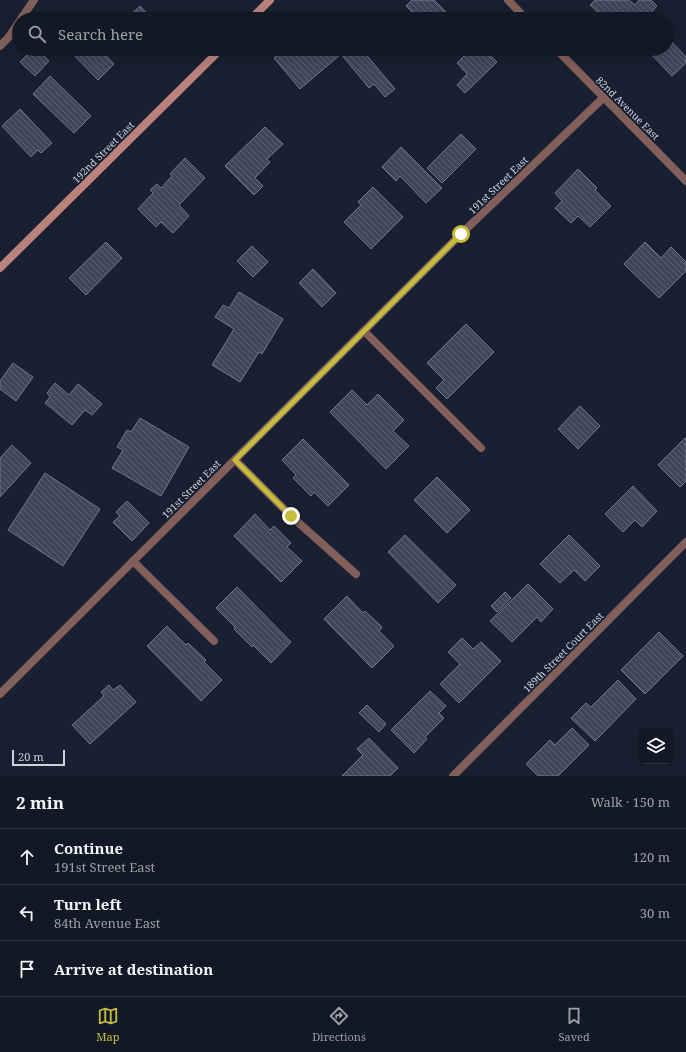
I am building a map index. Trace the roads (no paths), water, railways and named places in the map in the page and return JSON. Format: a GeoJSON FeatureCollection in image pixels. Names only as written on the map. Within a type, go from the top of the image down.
{"type":"FeatureCollection","features":[{"type":"Feature","properties":{"kind":"street"},"geometry":{"type":"LineString","coordinates":[[26,12],[34,0]]}},
{"type":"Feature","properties":{"kind":"street"},"geometry":{"type":"LineString","coordinates":[[258,12],[270,0]]}},
{"type":"Feature","properties":{"kind":"street"},"geometry":{"type":"LineString","coordinates":[[508,0],[519,12]]}},
{"type":"Feature","properties":{"kind":"street"},"geometry":{"type":"LineString","coordinates":[[0,46],[12,32]]}},
{"type":"Feature","properties":{"kind":"street","name":"192nd Street East"},"geometry":{"type":"LineString","coordinates":[[0,268],[214,56]]}},
{"type":"Feature","properties":{"kind":"street","name":"82nd Avenue East"},"geometry":{"type":"LineString","coordinates":[[563,56],[686,181]]}},
{"type":"Feature","properties":{"kind":"street","name":"191st Street East"},"geometry":{"type":"LineString","coordinates":[[0,694],[461,234],[603,98]]}},
{"type":"Feature","properties":{"kind":"street"},"geometry":{"type":"LineString","coordinates":[[364,331],[481,448]]}},
{"type":"Feature","properties":{"kind":"street"},"geometry":{"type":"LineString","coordinates":[[235,460],[291,516],[356,574]]}},
{"type":"Feature","properties":{"kind":"street","name":"189th Street Court East"},"geometry":{"type":"LineString","coordinates":[[454,776],[686,542]]}},
{"type":"Feature","properties":{"kind":"street"},"geometry":{"type":"LineString","coordinates":[[133,561],[214,641]]}}]}
